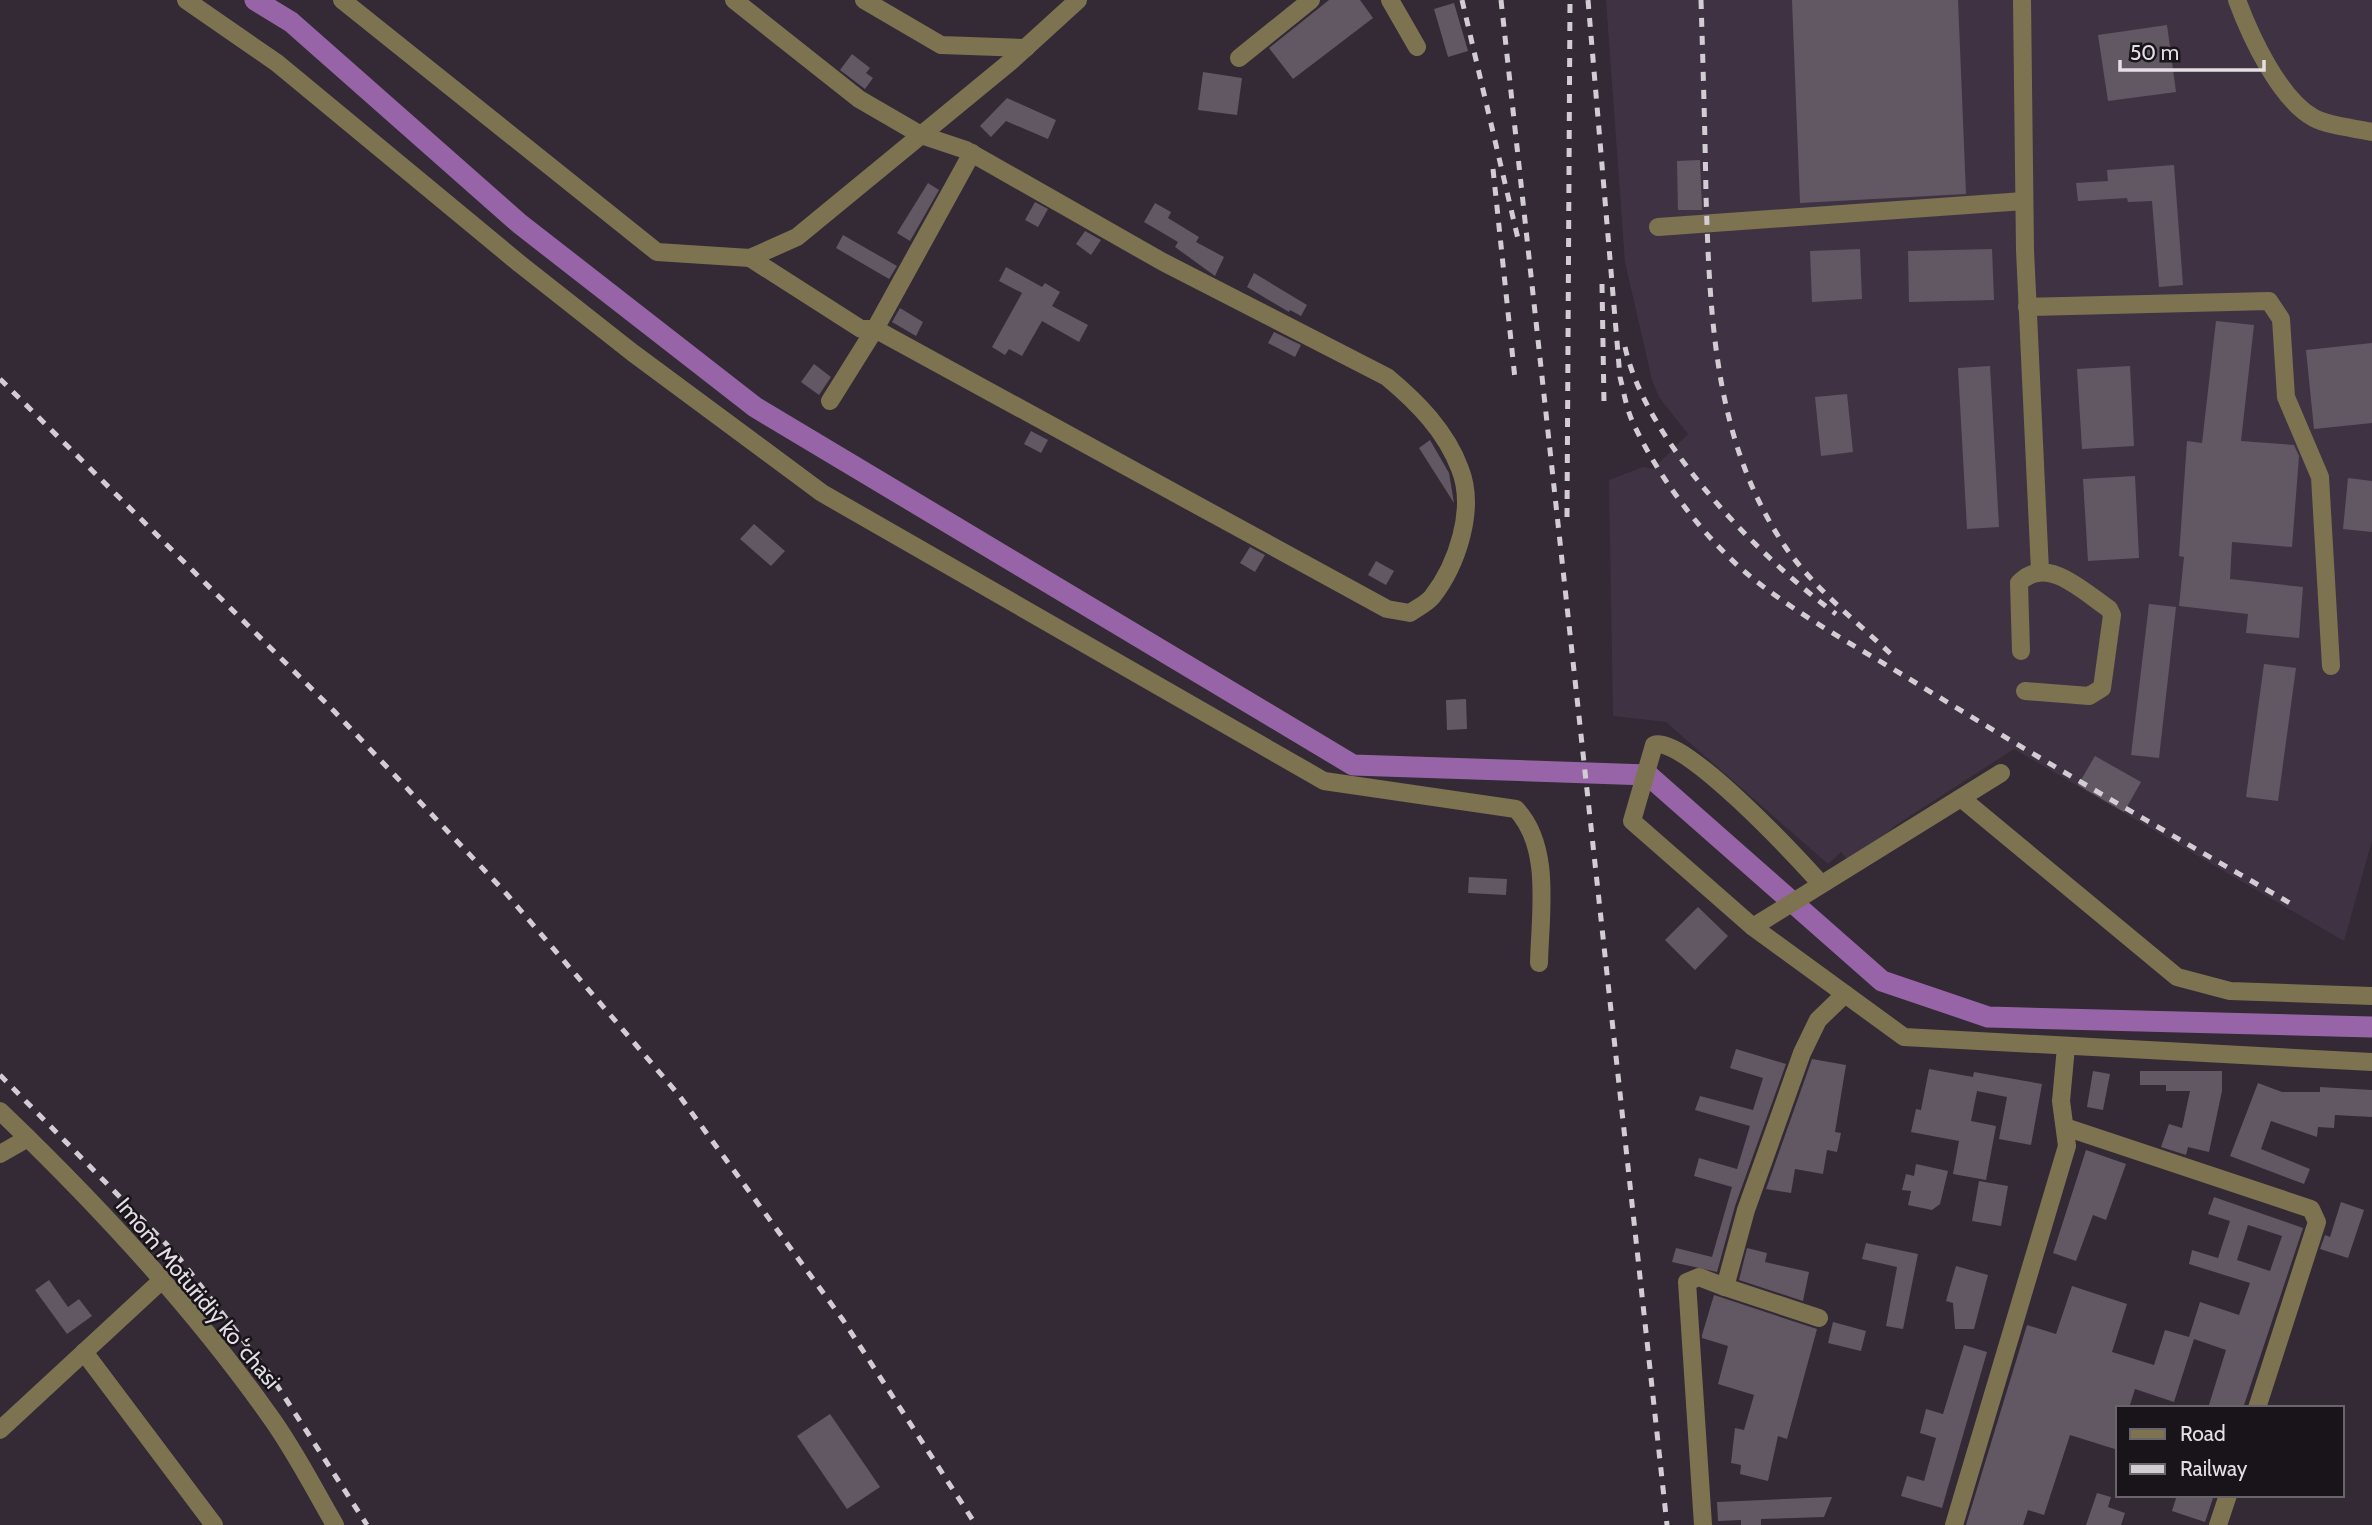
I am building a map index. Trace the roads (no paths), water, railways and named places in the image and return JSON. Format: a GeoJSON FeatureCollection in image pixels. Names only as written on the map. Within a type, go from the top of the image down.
{"type":"FeatureCollection","features":[{"type":"Feature","properties":{"kind":"street"},"geometry":{"type":"LineString","coordinates":[[186,0],[277,63],[582,313],[822,493],[1324,781],[1516,809],[1526,819],[1541,868],[1539,963]]}},
{"type":"Feature","properties":{"kind":"street"},"geometry":{"type":"LineString","coordinates":[[342,0],[657,252],[750,258],[797,237],[1026,48],[1078,0]]}},
{"type":"Feature","properties":{"kind":"street"},"geometry":{"type":"LineString","coordinates":[[734,0],[859,99],[921,135],[972,153],[1163,262],[1376,370],[1418,402],[1442,435],[1461,471],[1465,507],[1461,539],[1448,570],[1431,599],[1410,613],[1387,609],[875,329],[861,329],[750,258]]}},
{"type":"Feature","properties":{"kind":"street"},"geometry":{"type":"LineString","coordinates":[[864,0],[941,45],[1026,48]]}},
{"type":"Feature","properties":{"kind":"street"},"geometry":{"type":"LineString","coordinates":[[1239,58],[1311,0]]}},
{"type":"Feature","properties":{"kind":"street"},"geometry":{"type":"LineString","coordinates":[[1390,0],[1417,47]]}},
{"type":"Feature","properties":{"kind":"street"},"geometry":{"type":"LineString","coordinates":[[2022,0],[2027,307],[2040,571]]}},
{"type":"Feature","properties":{"kind":"street"},"geometry":{"type":"LineString","coordinates":[[2237,0],[2253,44],[2296,104],[2315,118],[2372,132]]}},
{"type":"Feature","properties":{"kind":"street"},"geometry":{"type":"LineString","coordinates":[[830,401],[875,329],[972,153]]}},
{"type":"Feature","properties":{"kind":"street"},"geometry":{"type":"LineString","coordinates":[[1658,227],[2024,201]]}},
{"type":"Feature","properties":{"kind":"street"},"geometry":{"type":"LineString","coordinates":[[2027,307],[2269,301],[2281,319],[2286,397],[2320,477],[2331,666]]}},
{"type":"Feature","properties":{"kind":"street"},"geometry":{"type":"LineString","coordinates":[[2021,652],[2019,583],[2026,575],[2040,571],[2057,574],[2109,609],[2112,615],[2102,688],[2088,696],[2025,691]]}},
{"type":"Feature","properties":{"kind":"street"},"geometry":{"type":"LineString","coordinates":[[1821,884],[1777,835],[1695,763],[1669,746],[1659,743],[1650,753],[1633,818],[1754,927],[1904,1037],[2372,1062]]}},
{"type":"Feature","properties":{"kind":"street"},"geometry":{"type":"LineString","coordinates":[[1754,927],[2001,774]]}},
{"type":"Feature","properties":{"kind":"street"},"geometry":{"type":"LineString","coordinates":[[1962,798],[2177,977],[2230,991],[2372,996]]}},
{"type":"Feature","properties":{"kind":"street"},"geometry":{"type":"LineString","coordinates":[[1726,1287],[1746,1210],[1802,1052],[1818,1020],[1845,994]]}},
{"type":"Feature","properties":{"kind":"street"},"geometry":{"type":"LineString","coordinates":[[1954,1525],[2067,1146],[2061,1101],[2066,1047]]}},
{"type":"Feature","properties":{"kind":"street","name":"Imom Moturidiy koʻchasi"},"geometry":{"type":"LineString","coordinates":[[0,1111],[198,1322],[271,1416],[335,1525]]}},
{"type":"Feature","properties":{"kind":"street"},"geometry":{"type":"LineString","coordinates":[[2065,1127],[2311,1209],[2317,1222],[2258,1406]]}},
{"type":"Feature","properties":{"kind":"street"},"geometry":{"type":"LineString","coordinates":[[0,1153],[28,1138]]}},
{"type":"Feature","properties":{"kind":"street"},"geometry":{"type":"LineString","coordinates":[[1703,1525],[1687,1282],[1699,1277],[1819,1318]]}},
{"type":"Feature","properties":{"kind":"street"},"geometry":{"type":"LineString","coordinates":[[0,1430],[161,1281]]}},
{"type":"Feature","properties":{"kind":"street"},"geometry":{"type":"LineString","coordinates":[[83,1352],[214,1525]]}},
{"type":"Feature","properties":{"kind":"street"},"geometry":{"type":"LineString","coordinates":[[2218,1525],[2227,1497]]}},
{"type":"Feature","properties":{"kind":"waterway"},"geometry":{"type":"LineString","coordinates":[[255,0],[291,22],[520,224],[755,407],[1353,765],[1648,775],[1882,981],[1988,1017],[2372,1027]]}},
{"type":"Feature","properties":{"kind":"railway"},"geometry":{"type":"LineString","coordinates":[[1462,0],[1519,243]]}},
{"type":"Feature","properties":{"kind":"railway"},"geometry":{"type":"LineString","coordinates":[[1501,0],[1667,1525]]}},
{"type":"Feature","properties":{"kind":"railway"},"geometry":{"type":"LineString","coordinates":[[1567,517],[1570,0]]}},
{"type":"Feature","properties":{"kind":"railway"},"geometry":{"type":"LineString","coordinates":[[1588,0],[1620,377],[1635,427],[1658,468],[1686,508],[1734,562],[1770,592],[1811,620],[2057,768],[2295,906]]}},
{"type":"Feature","properties":{"kind":"railway"},"geometry":{"type":"LineString","coordinates":[[1701,0],[1710,286],[1720,375],[1729,418],[1742,461],[1759,502],[1782,542],[1820,588],[1893,656]]}},
{"type":"Feature","properties":{"kind":"railway"},"geometry":{"type":"LineString","coordinates":[[1493,169],[1515,379]]}},
{"type":"Feature","properties":{"kind":"railway"},"geometry":{"type":"LineString","coordinates":[[1602,284],[1604,403]]}},
{"type":"Feature","properties":{"kind":"railway"},"geometry":{"type":"LineString","coordinates":[[1625,347],[1637,383],[1656,421],[1710,495],[1773,562],[1836,614]]}},
{"type":"Feature","properties":{"kind":"railway"},"geometry":{"type":"LineString","coordinates":[[0,379],[334,711],[504,891],[678,1094],[843,1320],[976,1525]]}},
{"type":"Feature","properties":{"kind":"railway"},"geometry":{"type":"LineString","coordinates":[[0,1075],[176,1254],[271,1376],[367,1525]]}}]}
